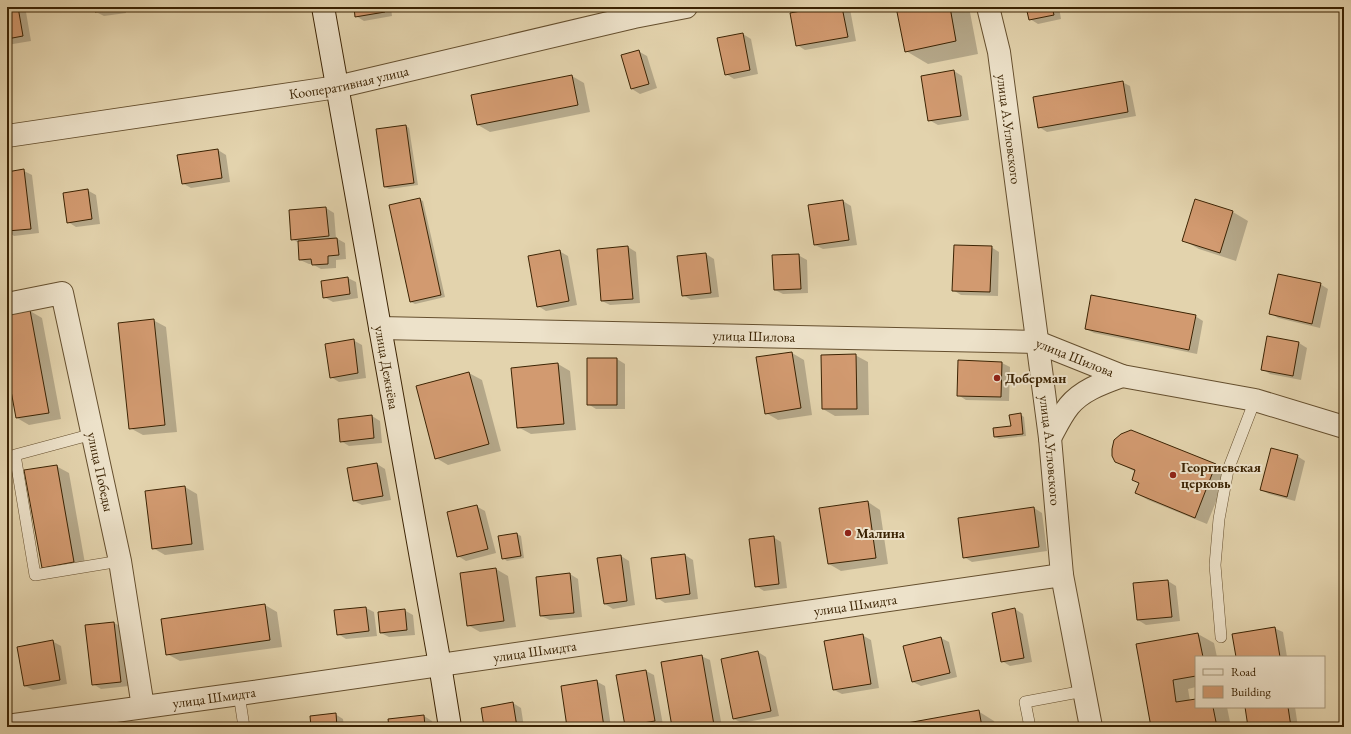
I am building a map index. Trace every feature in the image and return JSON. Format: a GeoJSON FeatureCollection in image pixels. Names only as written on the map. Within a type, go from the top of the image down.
{"type":"FeatureCollection","features":[{"type":"Feature","properties":{"kind":"street","name":"улица Дежнёва"},"geometry":{"type":"LineString","coordinates":[[323,7],[450,727]]}},
{"type":"Feature","properties":{"kind":"street","name":"Кооперативная улица"},"geometry":{"type":"LineString","coordinates":[[7,136],[337,87],[633,12],[686,7]]}},
{"type":"Feature","properties":{"kind":"street","name":"улица А.Угловского"},"geometry":{"type":"LineString","coordinates":[[988,7],[999,52],[1050,438],[1062,576],[1091,727]]}},
{"type":"Feature","properties":{"kind":"street","name":"улица Победы"},"geometry":{"type":"LineString","coordinates":[[7,304],[62,293],[120,561],[142,707]]}},
{"type":"Feature","properties":{"kind":"street","name":"улица Шилова"},"geometry":{"type":"LineString","coordinates":[[380,328],[1037,342],[1122,376],[1254,400],[1344,427]]}},
{"type":"Feature","properties":{"kind":"street","name":"улица Шилова"},"geometry":{"type":"LineString","coordinates":[[1050,438],[1069,405],[1083,393],[1098,385],[1122,376]]}},
{"type":"Feature","properties":{"kind":"street","name":"улица Шмидта"},"geometry":{"type":"LineString","coordinates":[[7,726],[1062,576]]}},
{"type":"Feature","properties":{"kind":"lane"},"geometry":{"type":"LineString","coordinates":[[1221,637],[1215,565],[1218,518],[1228,470],[1254,400]]}},
{"type":"Feature","properties":{"kind":"lane"},"geometry":{"type":"LineString","coordinates":[[93,434],[15,455],[35,575],[120,561]]}},
{"type":"Feature","properties":{"kind":"lane"},"geometry":{"type":"LineString","coordinates":[[1030,727],[1025,702],[1084,691]]}},
{"type":"Feature","properties":{"kind":"lane"},"geometry":{"type":"LineString","coordinates":[[239,694],[244,727]]}},
{"type":"Feature","properties":{"kind":"building"},"geometry":{"type":"Polygon","coordinates":[[[18,7],[23,36],[7,39],[7,8],[18,7]]]}},
{"type":"Feature","properties":{"kind":"building"},"geometry":{"type":"Polygon","coordinates":[[[94,7],[118,7],[118,8],[95,12],[94,7]]]}},
{"type":"Feature","properties":{"kind":"building"},"geometry":{"type":"Polygon","coordinates":[[[354,7],[384,7],[385,12],[355,17],[354,7]]]}},
{"type":"Feature","properties":{"kind":"building"},"geometry":{"type":"Polygon","coordinates":[[[822,7],[842,7],[848,37],[796,46],[790,13],[822,7]]]}},
{"type":"Feature","properties":{"kind":"building"},"geometry":{"type":"Polygon","coordinates":[[[896,7],[950,7],[956,41],[905,52],[896,7]]]}},
{"type":"Feature","properties":{"kind":"building"},"geometry":{"type":"Polygon","coordinates":[[[1026,7],[1052,7],[1054,15],[1029,20],[1026,7]]]}},
{"type":"Feature","properties":{"kind":"building"},"geometry":{"type":"Polygon","coordinates":[[[743,33],[750,70],[725,75],[717,38],[743,33]]]}},
{"type":"Feature","properties":{"kind":"building"},"geometry":{"type":"Polygon","coordinates":[[[639,50],[649,84],[631,89],[621,55],[639,50]]]}},
{"type":"Feature","properties":{"kind":"building"},"geometry":{"type":"Polygon","coordinates":[[[954,70],[961,116],[928,121],[921,76],[954,70]]]}},
{"type":"Feature","properties":{"kind":"building"},"geometry":{"type":"Polygon","coordinates":[[[572,75],[578,105],[477,125],[471,95],[572,75]]]}},
{"type":"Feature","properties":{"kind":"building"},"geometry":{"type":"Polygon","coordinates":[[[1123,81],[1128,112],[1038,128],[1033,97],[1123,81]]]}},
{"type":"Feature","properties":{"kind":"building"},"geometry":{"type":"Polygon","coordinates":[[[406,125],[414,183],[384,187],[376,129],[406,125]]]}},
{"type":"Feature","properties":{"kind":"building"},"geometry":{"type":"Polygon","coordinates":[[[218,149],[222,178],[182,184],[177,155],[218,149]]]}},
{"type":"Feature","properties":{"kind":"building"},"geometry":{"type":"Polygon","coordinates":[[[24,169],[31,229],[7,231],[7,172],[24,169]]]}},
{"type":"Feature","properties":{"kind":"building"},"geometry":{"type":"Polygon","coordinates":[[[88,189],[92,219],[67,223],[63,193],[88,189]]]}},
{"type":"Feature","properties":{"kind":"building"},"geometry":{"type":"Polygon","coordinates":[[[420,198],[441,295],[410,302],[389,205],[420,198]]]}},
{"type":"Feature","properties":{"kind":"building"},"geometry":{"type":"Polygon","coordinates":[[[1195,199],[1233,211],[1220,253],[1182,241],[1195,199]]]}},
{"type":"Feature","properties":{"kind":"building"},"geometry":{"type":"Polygon","coordinates":[[[843,200],[849,240],[814,245],[808,205],[843,200]]]}},
{"type":"Feature","properties":{"kind":"building"},"geometry":{"type":"Polygon","coordinates":[[[326,207],[329,236],[291,240],[289,210],[326,207]]]}},
{"type":"Feature","properties":{"kind":"building"},"geometry":{"type":"Polygon","coordinates":[[[337,238],[339,255],[328,256],[328,264],[312,265],[311,259],[299,260],[298,241],[337,238]]]}},
{"type":"Feature","properties":{"kind":"building"},"geometry":{"type":"Polygon","coordinates":[[[954,245],[992,246],[990,292],[952,291],[954,245]]]}},
{"type":"Feature","properties":{"kind":"building"},"geometry":{"type":"Polygon","coordinates":[[[628,246],[633,299],[601,301],[597,249],[628,246]]]}},
{"type":"Feature","properties":{"kind":"building"},"geometry":{"type":"Polygon","coordinates":[[[560,250],[569,301],[537,307],[528,256],[560,250]]]}},
{"type":"Feature","properties":{"kind":"building"},"geometry":{"type":"Polygon","coordinates":[[[706,253],[711,293],[682,296],[677,256],[706,253]]]}},
{"type":"Feature","properties":{"kind":"building"},"geometry":{"type":"Polygon","coordinates":[[[799,254],[801,289],[774,290],[772,255],[799,254]]]}},
{"type":"Feature","properties":{"kind":"building"},"geometry":{"type":"Polygon","coordinates":[[[1278,274],[1321,283],[1312,324],[1269,314],[1278,274]]]}},
{"type":"Feature","properties":{"kind":"building"},"geometry":{"type":"Polygon","coordinates":[[[348,277],[350,294],[323,298],[321,281],[348,277]]]}},
{"type":"Feature","properties":{"kind":"building"},"geometry":{"type":"Polygon","coordinates":[[[1091,295],[1196,315],[1189,350],[1085,329],[1091,295]]]}},
{"type":"Feature","properties":{"kind":"building"},"geometry":{"type":"Polygon","coordinates":[[[30,310],[49,413],[16,418],[7,369],[7,314],[30,310]]]}},
{"type":"Feature","properties":{"kind":"building"},"geometry":{"type":"Polygon","coordinates":[[[154,319],[165,425],[129,429],[118,323],[154,319]]]}},
{"type":"Feature","properties":{"kind":"building"},"geometry":{"type":"Polygon","coordinates":[[[1267,336],[1299,342],[1293,376],[1261,370],[1267,336]]]}},
{"type":"Feature","properties":{"kind":"building"},"geometry":{"type":"Polygon","coordinates":[[[354,339],[358,373],[330,378],[325,344],[354,339]]]}},
{"type":"Feature","properties":{"kind":"building"},"geometry":{"type":"Polygon","coordinates":[[[792,352],[801,408],[765,414],[756,357],[792,352]]]}},
{"type":"Feature","properties":{"kind":"building"},"geometry":{"type":"Polygon","coordinates":[[[856,354],[857,409],[822,409],[821,355],[856,354]]]}},
{"type":"Feature","properties":{"kind":"building"},"geometry":{"type":"Polygon","coordinates":[[[587,358],[617,358],[617,405],[587,405],[587,358]]]}},
{"type":"Feature","properties":{"kind":"building"},"geometry":{"type":"Polygon","coordinates":[[[958,360],[1002,362],[1001,397],[957,396],[958,360]]]}},
{"type":"Feature","properties":{"kind":"building"},"geometry":{"type":"Polygon","coordinates":[[[558,363],[564,424],[517,428],[511,368],[558,363]]]}},
{"type":"Feature","properties":{"kind":"building"},"geometry":{"type":"Polygon","coordinates":[[[469,372],[489,444],[435,459],[416,386],[469,372]]]}},
{"type":"Feature","properties":{"kind":"building"},"geometry":{"type":"Polygon","coordinates":[[[1021,413],[1023,434],[994,437],[993,428],[1011,426],[1009,415],[1021,413]]]}},
{"type":"Feature","properties":{"kind":"building"},"geometry":{"type":"Polygon","coordinates":[[[372,415],[374,438],[340,442],[338,419],[372,415]]]}},
{"type":"Feature","properties":{"kind":"building","name":"Георгиевская церковь"},"geometry":{"type":"Polygon","coordinates":[[[1131,430],[1216,464],[1195,518],[1135,493],[1139,483],[1132,480],[1135,470],[1115,462],[1112,456],[1114,440],[1121,434],[1131,430]]]}},
{"type":"Feature","properties":{"kind":"building"},"geometry":{"type":"Polygon","coordinates":[[[1271,448],[1298,455],[1287,497],[1260,490],[1271,448]]]}},
{"type":"Feature","properties":{"kind":"building"},"geometry":{"type":"Polygon","coordinates":[[[377,463],[383,496],[353,501],[347,468],[377,463]]]}},
{"type":"Feature","properties":{"kind":"building"},"geometry":{"type":"Polygon","coordinates":[[[57,465],[74,562],[42,568],[24,470],[57,465]]]}},
{"type":"Feature","properties":{"kind":"building"},"geometry":{"type":"Polygon","coordinates":[[[185,486],[192,544],[152,549],[145,491],[185,486]]]}},
{"type":"Feature","properties":{"kind":"building","name":"Малина"},"geometry":{"type":"Polygon","coordinates":[[[868,501],[876,558],[828,564],[819,508],[868,501]]]}},
{"type":"Feature","properties":{"kind":"building"},"geometry":{"type":"Polygon","coordinates":[[[477,505],[488,549],[457,557],[447,512],[477,505]]]}},
{"type":"Feature","properties":{"kind":"building"},"geometry":{"type":"Polygon","coordinates":[[[1034,507],[1039,547],[963,558],[958,518],[1034,507]]]}},
{"type":"Feature","properties":{"kind":"building"},"geometry":{"type":"Polygon","coordinates":[[[517,533],[521,556],[502,559],[498,536],[517,533]]]}},
{"type":"Feature","properties":{"kind":"building"},"geometry":{"type":"Polygon","coordinates":[[[774,536],[779,584],[755,587],[749,539],[774,536]]]}},
{"type":"Feature","properties":{"kind":"building"},"geometry":{"type":"Polygon","coordinates":[[[685,554],[690,594],[656,599],[651,558],[685,554]]]}},
{"type":"Feature","properties":{"kind":"building"},"geometry":{"type":"Polygon","coordinates":[[[621,555],[627,601],[604,604],[597,558],[621,555]]]}},
{"type":"Feature","properties":{"kind":"building"},"geometry":{"type":"Polygon","coordinates":[[[496,568],[504,621],[467,626],[460,573],[496,568]]]}},
{"type":"Feature","properties":{"kind":"building"},"geometry":{"type":"Polygon","coordinates":[[[570,573],[574,613],[540,616],[536,577],[570,573]]]}},
{"type":"Feature","properties":{"kind":"building"},"geometry":{"type":"Polygon","coordinates":[[[1168,580],[1172,617],[1137,620],[1133,583],[1168,580]]]}},
{"type":"Feature","properties":{"kind":"building"},"geometry":{"type":"Polygon","coordinates":[[[265,604],[270,640],[166,655],[161,619],[265,604]]]}},
{"type":"Feature","properties":{"kind":"building"},"geometry":{"type":"Polygon","coordinates":[[[366,607],[369,631],[337,635],[334,610],[366,607]]]}},
{"type":"Feature","properties":{"kind":"building"},"geometry":{"type":"Polygon","coordinates":[[[1015,608],[1024,658],[1001,662],[992,613],[1015,608]]]}},
{"type":"Feature","properties":{"kind":"building"},"geometry":{"type":"Polygon","coordinates":[[[405,609],[407,630],[380,633],[378,612],[405,609]]]}},
{"type":"Feature","properties":{"kind":"building"},"geometry":{"type":"Polygon","coordinates":[[[114,622],[121,682],[92,685],[85,625],[114,622]]]}},
{"type":"Feature","properties":{"kind":"building"},"geometry":{"type":"Polygon","coordinates":[[[1275,627],[1280,656],[1236,656],[1232,634],[1275,627]]]}},
{"type":"Feature","properties":{"kind":"building"},"geometry":{"type":"Polygon","coordinates":[[[1198,633],[1203,656],[1195,656],[1195,676],[1173,680],[1176,702],[1195,699],[1195,708],[1213,708],[1217,727],[1151,727],[1136,644],[1198,633]]]}},
{"type":"Feature","properties":{"kind":"building"},"geometry":{"type":"Polygon","coordinates":[[[863,634],[871,684],[833,690],[824,641],[863,634]]]}},
{"type":"Feature","properties":{"kind":"building"},"geometry":{"type":"Polygon","coordinates":[[[941,637],[950,673],[912,682],[903,646],[941,637]]]}},
{"type":"Feature","properties":{"kind":"building"},"geometry":{"type":"Polygon","coordinates":[[[53,640],[60,680],[24,686],[17,647],[53,640]]]}},
{"type":"Feature","properties":{"kind":"building"},"geometry":{"type":"Polygon","coordinates":[[[758,651],[771,711],[733,719],[721,659],[758,651]]]}},
{"type":"Feature","properties":{"kind":"building"},"geometry":{"type":"Polygon","coordinates":[[[702,655],[714,725],[704,727],[672,727],[661,662],[702,655]]]}},
{"type":"Feature","properties":{"kind":"building"},"geometry":{"type":"Polygon","coordinates":[[[646,670],[655,721],[625,726],[616,675],[646,670]]]}},
{"type":"Feature","properties":{"kind":"building"},"geometry":{"type":"Polygon","coordinates":[[[597,680],[604,727],[567,727],[561,686],[597,680]]]}},
{"type":"Feature","properties":{"kind":"building"},"geometry":{"type":"Polygon","coordinates":[[[513,702],[517,727],[484,727],[481,708],[513,702]]]}},
{"type":"Feature","properties":{"kind":"building"},"geometry":{"type":"Polygon","coordinates":[[[1245,708],[1288,708],[1291,727],[1248,727],[1245,708]]]}},
{"type":"Feature","properties":{"kind":"building"},"geometry":{"type":"Polygon","coordinates":[[[979,710],[982,727],[885,727],[979,710]]]}},
{"type":"Feature","properties":{"kind":"building"},"geometry":{"type":"Polygon","coordinates":[[[336,713],[337,727],[311,727],[310,716],[336,713]]]}},
{"type":"Feature","properties":{"kind":"building"},"geometry":{"type":"Polygon","coordinates":[[[424,715],[425,727],[389,727],[388,719],[424,715]]]}},
{"type":"Feature","properties":{"kind":"place","name":"Доберман"},"geometry":{"type":"Point","coordinates":[997,378]}},
{"type":"Feature","properties":{"kind":"place","name":"Георгиевская церковь"},"geometry":{"type":"Point","coordinates":[1173,475]}},
{"type":"Feature","properties":{"kind":"place","name":"Малина"},"geometry":{"type":"Point","coordinates":[848,533]}}]}
